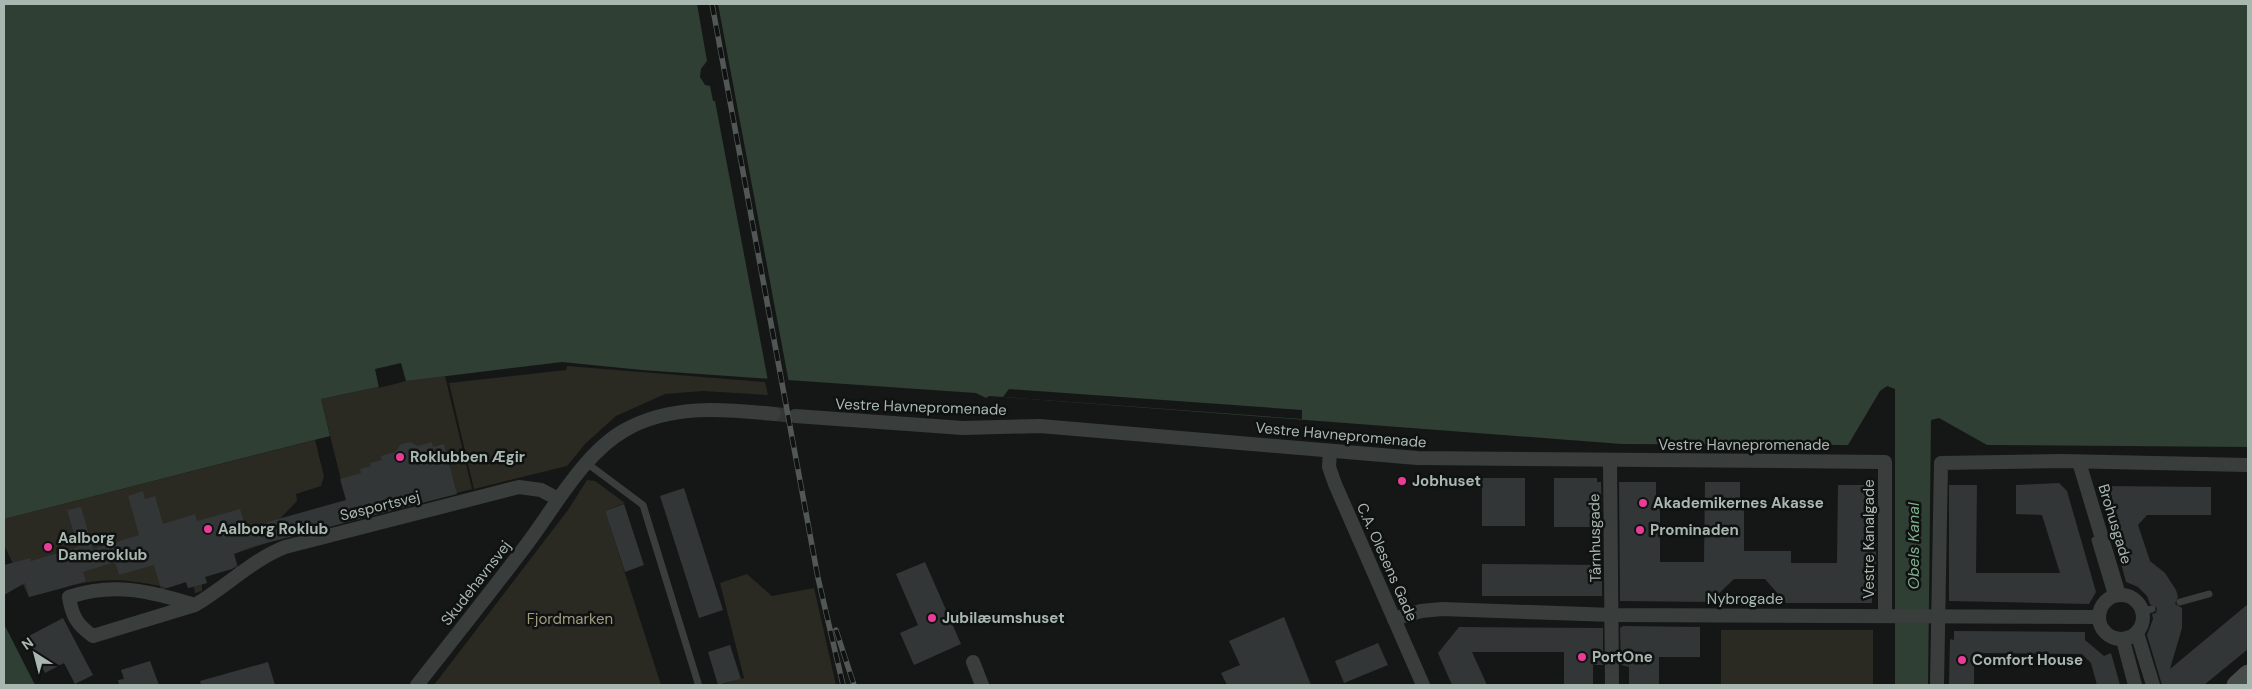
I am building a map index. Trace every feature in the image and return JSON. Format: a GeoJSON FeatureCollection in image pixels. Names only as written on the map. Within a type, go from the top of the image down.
{"type":"FeatureCollection","features":[{"type":"Feature","properties":{"kind":"street"},"geometry":{"type":"LineString","coordinates":[[558,499],[604,445],[625,430],[648,420],[698,410],[725,409],[774,414]]}},
{"type":"Feature","properties":{"kind":"street","name":"Vestre Havnepromenade"},"geometry":{"type":"LineString","coordinates":[[795,416],[963,428],[1040,426],[1416,458],[1885,462]]}},
{"type":"Feature","properties":{"kind":"street","name":"C.A. Olesens Gade"},"geometry":{"type":"LineString","coordinates":[[1330,451],[1329,467],[1335,484],[1423,685]]}},
{"type":"Feature","properties":{"kind":"street","name":"Tårnhusgade"},"geometry":{"type":"LineString","coordinates":[[1610,461],[1612,685]]}},
{"type":"Feature","properties":{"kind":"street","name":"Vestre Kanalgade"},"geometry":{"type":"LineString","coordinates":[[1885,462],[1888,616]]}},
{"type":"Feature","properties":{"kind":"street"},"geometry":{"type":"LineString","coordinates":[[1937,685],[1936,616],[1941,463],[2079,462],[2248,465]]}},
{"type":"Feature","properties":{"kind":"street","name":"Brohusgade"},"geometry":{"type":"LineString","coordinates":[[2079,462],[2115,596]]}},
{"type":"Feature","properties":{"kind":"street","name":"Søsportsvej"},"geometry":{"type":"LineString","coordinates":[[195,605],[164,596],[114,588],[88,591],[69,597],[72,616],[82,628],[93,636],[195,605],[216,593],[267,554],[285,546],[519,487],[541,490],[558,499]]}},
{"type":"Feature","properties":{"kind":"street","name":"Skudehavnsvej"},"geometry":{"type":"LineString","coordinates":[[417,685],[528,543],[558,499]]}},
{"type":"Feature","properties":{"kind":"street"},"geometry":{"type":"LineString","coordinates":[[2115,596],[2134,599],[2147,610],[2137,633],[2123,640],[2116,640],[2104,633],[2098,617],[2100,608],[2115,596]]}},
{"type":"Feature","properties":{"kind":"street","name":"Nybrogade"},"geometry":{"type":"LineString","coordinates":[[1394,618],[1421,611],[1442,609],[1612,615],[2098,617]]}},
{"type":"Feature","properties":{"kind":"street"},"geometry":{"type":"LineString","coordinates":[[2137,633],[2153,685]]}},
{"type":"Feature","properties":{"kind":"street"},"geometry":{"type":"LineString","coordinates":[[2123,640],[2135,685]]}},
{"type":"Feature","properties":{"kind":"street"},"geometry":{"type":"LineString","coordinates":[[973,662],[982,685]]}},
{"type":"Feature","properties":{"kind":"street"},"geometry":{"type":"LineString","coordinates":[[2236,685],[2248,674]]}},
{"type":"Feature","properties":{"kind":"lane"},"geometry":{"type":"LineString","coordinates":[[588,464],[643,505],[698,683]]}},
{"type":"Feature","properties":{"kind":"lane"},"geometry":{"type":"LineString","coordinates":[[2095,540],[2115,596]]}},
{"type":"Feature","properties":{"kind":"lane"},"geometry":{"type":"LineString","coordinates":[[2180,602],[2209,594]]}},
{"type":"Feature","properties":{"kind":"green space"},"geometry":{"type":"Polygon","coordinates":[[[567,366],[765,382],[768,395],[703,391],[665,394],[616,416],[585,444],[567,466],[474,489],[449,383],[566,370],[567,366]]]}},
{"type":"Feature","properties":{"kind":"green space","name":"Roklubben Ægir"},"geometry":{"type":"Polygon","coordinates":[[[445,376],[472,489],[351,520],[321,399],[406,381],[445,376]]]}},
{"type":"Feature","properties":{"kind":"green space"},"geometry":{"type":"Polygon","coordinates":[[[315,440],[324,476],[321,486],[296,494],[297,501],[273,526],[262,524],[267,543],[234,554],[238,567],[205,576],[207,583],[202,584],[202,591],[195,593],[194,587],[188,588],[186,582],[161,590],[160,586],[140,582],[108,580],[64,587],[29,597],[4,545],[4,519],[315,440]]]}},
{"type":"Feature","properties":{"kind":"green space","name":"Fjordmarken"},"geometry":{"type":"Polygon","coordinates":[[[587,480],[595,481],[625,503],[605,511],[661,685],[434,685],[568,510],[587,480]]]}},
{"type":"Feature","properties":{"kind":"green space"},"geometry":{"type":"Polygon","coordinates":[[[747,574],[772,596],[814,588],[836,685],[721,685],[744,678],[720,583],[747,574]]]}},
{"type":"Feature","properties":{"kind":"green space"},"geometry":{"type":"Polygon","coordinates":[[[1721,630],[1873,630],[1873,685],[1721,685],[1721,630]]]}},
{"type":"Feature","properties":{"kind":"water","name":"Obels Kanal"},"geometry":{"type":"Polygon","coordinates":[[[4,4],[2248,4],[2248,447],[1987,445],[1939,418],[1931,420],[1928,685],[1895,685],[1895,389],[1887,386],[1880,391],[1848,445],[1622,444],[1003,397],[989,396],[986,398],[976,393],[642,370],[562,362],[406,381],[321,399],[330,436],[4,519],[4,4]]]}},
{"type":"Feature","properties":{"kind":"water"},"geometry":{"type":"Polygon","coordinates":[[[4,624],[34,683],[36,685],[4,685],[4,624]]]}},
{"type":"Feature","properties":{"kind":"pier"},"geometry":{"type":"Polygon","coordinates":[[[697,4],[718,4],[789,383],[768,381],[715,101],[713,101],[710,86],[705,85],[700,77],[701,69],[707,61],[697,4]]]}},
{"type":"Feature","properties":{"kind":"pier"},"geometry":{"type":"Polygon","coordinates":[[[401,363],[406,381],[379,388],[375,369],[401,363]]]}},
{"type":"Feature","properties":{"kind":"pier"},"geometry":{"type":"Polygon","coordinates":[[[1009,389],[1302,410],[1302,419],[1003,397],[1009,389]]]}},
{"type":"Feature","properties":{"kind":"building"},"geometry":{"type":"Polygon","coordinates":[[[410,442],[418,446],[432,442],[433,447],[444,444],[457,494],[251,547],[234,554],[237,565],[232,569],[205,577],[207,583],[188,588],[186,582],[167,588],[160,586],[154,565],[119,575],[115,562],[83,572],[86,581],[63,588],[29,597],[25,583],[4,595],[4,565],[30,558],[31,561],[78,547],[67,510],[81,507],[93,549],[139,535],[128,496],[143,491],[145,499],[155,496],[163,524],[195,514],[197,521],[240,509],[246,528],[346,500],[340,479],[361,473],[360,469],[371,466],[370,463],[382,460],[381,456],[395,452],[401,444],[410,442]]]}},
{"type":"Feature","properties":{"kind":"building"},"geometry":{"type":"Polygon","coordinates":[[[1482,478],[1525,478],[1525,526],[1482,526],[1482,478]]]}},
{"type":"Feature","properties":{"kind":"building"},"geometry":{"type":"Polygon","coordinates":[[[1554,478],[1597,478],[1597,482],[1601,482],[1602,527],[1554,527],[1554,478]]]}},
{"type":"Feature","properties":{"kind":"building","name":"Prominaden"},"geometry":{"type":"Polygon","coordinates":[[[1619,482],[1656,482],[1656,504],[1660,504],[1660,562],[1704,562],[1705,482],[1740,482],[1740,504],[1744,504],[1744,551],[1791,551],[1791,563],[1837,563],[1838,485],[1873,485],[1873,509],[1876,509],[1876,596],[1872,597],[1872,603],[1786,603],[1765,579],[1734,579],[1710,602],[1620,601],[1619,482]]]}},
{"type":"Feature","properties":{"kind":"building"},"geometry":{"type":"Polygon","coordinates":[[[2059,483],[2067,491],[2096,592],[2089,604],[1949,601],[1949,485],[1977,485],[1976,573],[2060,573],[2042,515],[2016,514],[2016,485],[2059,483]]]}},
{"type":"Feature","properties":{"kind":"building"},"geometry":{"type":"Polygon","coordinates":[[[2100,486],[2211,487],[2211,515],[2147,515],[2138,525],[2150,561],[2165,573],[2176,590],[2178,597],[2175,604],[2182,608],[2182,628],[2170,669],[2248,604],[2248,649],[2204,685],[2162,685],[2147,635],[2153,619],[2152,614],[2156,613],[2157,608],[2150,604],[2147,596],[2138,587],[2126,582],[2100,486]]]}},
{"type":"Feature","properties":{"kind":"building"},"geometry":{"type":"Polygon","coordinates":[[[684,488],[723,610],[699,618],[660,496],[684,488]]]}},
{"type":"Feature","properties":{"kind":"building"},"geometry":{"type":"Polygon","coordinates":[[[624,504],[644,565],[625,572],[605,511],[624,504]]]}},
{"type":"Feature","properties":{"kind":"building","name":"Jubilæumshuset"},"geometry":{"type":"Polygon","coordinates":[[[925,562],[961,644],[914,665],[900,633],[918,625],[896,574],[925,562]]]}},
{"type":"Feature","properties":{"kind":"building"},"geometry":{"type":"Polygon","coordinates":[[[1482,564],[1602,565],[1602,596],[1482,596],[1482,564]]]}},
{"type":"Feature","properties":{"kind":"building"},"geometry":{"type":"Polygon","coordinates":[[[1284,617],[1311,685],[1227,685],[1221,673],[1240,665],[1229,641],[1284,617]]]}},
{"type":"Feature","properties":{"kind":"building"},"geometry":{"type":"Polygon","coordinates":[[[63,618],[93,675],[75,684],[64,663],[45,673],[27,637],[63,618]]]}},
{"type":"Feature","properties":{"kind":"building"},"geometry":{"type":"Polygon","coordinates":[[[1623,626],[1700,627],[1700,657],[1659,657],[1659,685],[1629,685],[1629,667],[1621,665],[1620,628],[1623,626]]]}},
{"type":"Feature","properties":{"kind":"building","name":"PortOne"},"geometry":{"type":"Polygon","coordinates":[[[1459,627],[1603,628],[1603,665],[1593,665],[1593,685],[1564,685],[1564,652],[1472,652],[1487,685],[1452,685],[1438,653],[1459,627]]]}},
{"type":"Feature","properties":{"kind":"building","name":"Comfort House"},"geometry":{"type":"Polygon","coordinates":[[[1954,631],[2085,632],[2085,640],[2104,656],[2111,653],[2120,685],[2097,685],[2091,663],[2082,654],[1974,653],[1974,685],[1949,685],[1950,639],[1954,640],[1954,631]]]}},
{"type":"Feature","properties":{"kind":"building"},"geometry":{"type":"Polygon","coordinates":[[[1378,643],[1388,665],[1344,683],[1335,661],[1378,643]]]}},
{"type":"Feature","properties":{"kind":"building"},"geometry":{"type":"Polygon","coordinates":[[[730,645],[741,679],[718,685],[708,652],[730,645]]]}},
{"type":"Feature","properties":{"kind":"building"},"geometry":{"type":"Polygon","coordinates":[[[150,661],[159,685],[119,685],[118,680],[124,679],[121,670],[150,661]]]}},
{"type":"Feature","properties":{"kind":"building"},"geometry":{"type":"Polygon","coordinates":[[[268,662],[275,685],[201,685],[200,681],[268,662]]]}},
{"type":"Feature","properties":{"kind":"tunnel"},"geometry":{"type":"LineString","coordinates":[[774,414],[795,416]]}},
{"type":"Feature","properties":{"kind":"railway"},"geometry":{"type":"LineString","coordinates":[[712,4],[818,578],[843,685]]}},
{"type":"Feature","properties":{"kind":"railway"},"geometry":{"type":"LineString","coordinates":[[836,630],[854,685]]}},
{"type":"Feature","properties":{"kind":"place","name":"Roklubben Ægir"},"geometry":{"type":"Point","coordinates":[400,457]}},
{"type":"Feature","properties":{"kind":"place","name":"Jobhuset"},"geometry":{"type":"Point","coordinates":[1402,481]}},
{"type":"Feature","properties":{"kind":"place","name":"Akademikernes Akasse"},"geometry":{"type":"Point","coordinates":[1643,503]}},
{"type":"Feature","properties":{"kind":"place","name":"Aalborg Roklub"},"geometry":{"type":"Point","coordinates":[208,529]}},
{"type":"Feature","properties":{"kind":"place","name":"Prominaden"},"geometry":{"type":"Point","coordinates":[1640,530]}},
{"type":"Feature","properties":{"kind":"place","name":"Aalborg Dameroklub"},"geometry":{"type":"Point","coordinates":[48,547]}},
{"type":"Feature","properties":{"kind":"place","name":"Jubilæumshuset"},"geometry":{"type":"Point","coordinates":[932,618]}},
{"type":"Feature","properties":{"kind":"place","name":"PortOne"},"geometry":{"type":"Point","coordinates":[1582,657]}},
{"type":"Feature","properties":{"kind":"place","name":"Comfort House"},"geometry":{"type":"Point","coordinates":[1962,660]}}]}
